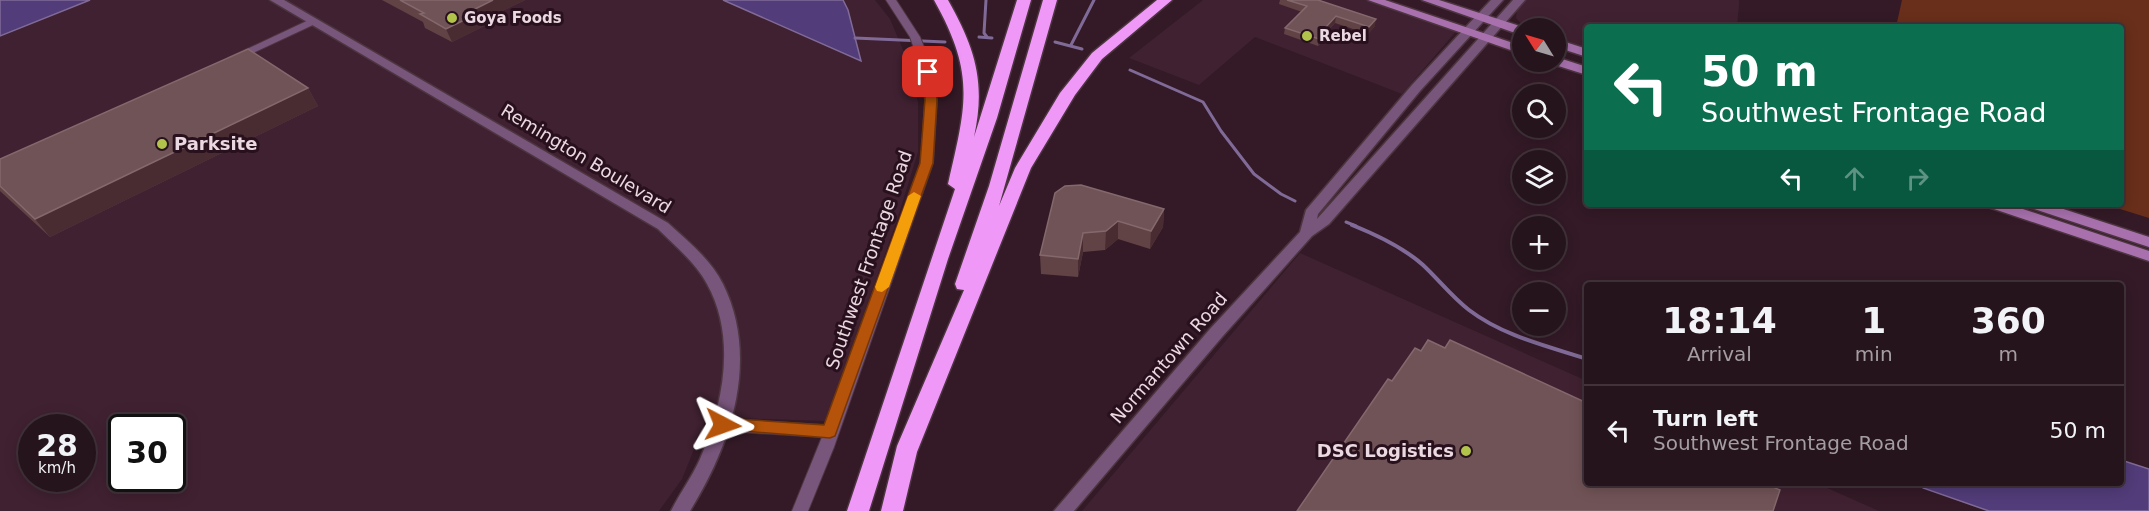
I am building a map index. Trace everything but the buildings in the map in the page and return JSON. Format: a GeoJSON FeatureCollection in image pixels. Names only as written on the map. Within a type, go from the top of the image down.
{"type":"FeatureCollection","features":[{"type":"Feature","properties":{"kind":"highway"},"geometry":{"type":"LineString","coordinates":[[939,259],[973,97],[972,70],[967,47],[941,0]]}},
{"type":"Feature","properties":{"kind":"highway"},"geometry":{"type":"LineString","coordinates":[[858,511],[939,259],[989,118],[1024,0]]}},
{"type":"Feature","properties":{"kind":"highway"},"geometry":{"type":"LineString","coordinates":[[892,511],[904,458],[998,186],[1050,0]]}},
{"type":"Feature","properties":{"kind":"highway"},"geometry":{"type":"LineString","coordinates":[[904,458],[1023,168],[1068,93],[1097,56],[1165,0]]}},
{"type":"Feature","properties":{"kind":"main road"},"geometry":{"type":"LineString","coordinates":[[1374,0],[1512,47]]}},
{"type":"Feature","properties":{"kind":"main road"},"geometry":{"type":"LineString","coordinates":[[1428,0],[1512,28]]}},
{"type":"Feature","properties":{"kind":"main road"},"geometry":{"type":"LineString","coordinates":[[1566,46],[1584,52]]}},
{"type":"Feature","properties":{"kind":"main road"},"geometry":{"type":"LineString","coordinates":[[1566,64],[1584,70]]}},
{"type":"Feature","properties":{"kind":"main road"},"geometry":{"type":"LineString","coordinates":[[2002,207],[2149,256]]}},
{"type":"Feature","properties":{"kind":"main road"},"geometry":{"type":"LineString","coordinates":[[2042,207],[2149,242]]}},
{"type":"Feature","properties":{"kind":"street","name":"Remington Boulevard"},"geometry":{"type":"LineString","coordinates":[[276,0],[663,226],[693,252],[716,286],[730,322],[733,368],[723,425],[690,496],[680,511]]}},
{"type":"Feature","properties":{"kind":"street","name":"Southwest Frontage Road"},"geometry":{"type":"LineString","coordinates":[[800,511],[826,447],[927,163],[931,100],[928,72],[915,37],[891,0]]}},
{"type":"Feature","properties":{"kind":"street","name":"Normantown Road"},"geometry":{"type":"LineString","coordinates":[[1307,233],[1311,213],[1416,88],[1497,0]]}},
{"type":"Feature","properties":{"kind":"street","name":"Normantown Road"},"geometry":{"type":"LineString","coordinates":[[1063,511],[1216,333],[1307,233],[1324,221],[1519,0]]}},
{"type":"Feature","properties":{"kind":"street"},"geometry":{"type":"LineString","coordinates":[[219,66],[311,22]]}},
{"type":"Feature","properties":{"kind":"street"},"geometry":{"type":"LineString","coordinates":[[723,425],[830,431]]}},
{"type":"Feature","properties":{"kind":"shaded area"},"geometry":{"type":"Polygon","coordinates":[[[0,0],[875,0],[890,19],[904,52],[918,102],[918,152],[897,220],[826,421],[707,417],[682,479],[659,511],[0,511],[0,0]]]}},
{"type":"Feature","properties":{"kind":"shaded area"},"geometry":{"type":"Polygon","coordinates":[[[0,0],[90,0],[0,36],[0,0]]]}},
{"type":"Feature","properties":{"kind":"shaded area"},"geometry":{"type":"Polygon","coordinates":[[[723,0],[843,0],[848,10],[861,61],[723,0]]]}},
{"type":"Feature","properties":{"kind":"shaded area"},"geometry":{"type":"Polygon","coordinates":[[[1203,0],[1368,0],[1458,29],[1402,94],[1255,37],[1199,85],[1129,58],[1203,0]]]}},
{"type":"Feature","properties":{"kind":"shaded area"},"geometry":{"type":"Polygon","coordinates":[[[1525,0],[1739,0],[1737,24],[1584,24],[1584,49],[1566,43],[1566,18],[1516,18],[1517,9],[1525,0]]]}},
{"type":"Feature","properties":{"kind":"shaded area"},"geometry":{"type":"Polygon","coordinates":[[[1902,0],[2149,0],[2149,218],[2114,207],[2124,207],[2124,24],[1897,24],[1902,0]]]}},
{"type":"Feature","properties":{"kind":"shaded area"},"geometry":{"type":"Polygon","coordinates":[[[1300,253],[1584,380],[1584,486],[1823,486],[1879,511],[1082,511],[1300,253]]]}},
{"type":"Feature","properties":{"kind":"shaded area"},"geometry":{"type":"Polygon","coordinates":[[[2124,461],[2149,469],[2149,511],[1989,511],[1922,486],[2124,486],[2124,461]]]}},
{"type":"Feature","properties":{"kind":"waterway"},"geometry":{"type":"LineString","coordinates":[[986,0],[984,33],[987,37]]}},
{"type":"Feature","properties":{"kind":"waterway"},"geometry":{"type":"LineString","coordinates":[[1071,45],[1094,0]]}},
{"type":"Feature","properties":{"kind":"waterway"},"geometry":{"type":"LineString","coordinates":[[979,37],[992,38]]}},
{"type":"Feature","properties":{"kind":"waterway"},"geometry":{"type":"LineString","coordinates":[[855,38],[945,42]]}},
{"type":"Feature","properties":{"kind":"waterway"},"geometry":{"type":"LineString","coordinates":[[1055,42],[1082,49]]}},
{"type":"Feature","properties":{"kind":"waterway"},"geometry":{"type":"LineString","coordinates":[[1130,70],[1203,102],[1221,131],[1254,174],[1281,194],[1295,201]]}},
{"type":"Feature","properties":{"kind":"waterway"},"geometry":{"type":"LineString","coordinates":[[1346,222],[1356,226]]}},
{"type":"Feature","properties":{"kind":"waterway"},"geometry":{"type":"LineString","coordinates":[[1352,225],[1380,237],[1407,253],[1423,265],[1463,305],[1482,319],[1511,334],[1584,358]]}},
{"type":"Feature","properties":{"kind":"slow traffic"},"geometry":{"type":"LineString","coordinates":[[882,287],[914,196]]}},
{"type":"Feature","properties":{"kind":"place","name":"Goya Foods"},"geometry":{"type":"Point","coordinates":[452,18]}},
{"type":"Feature","properties":{"kind":"place","name":"Rebel"},"geometry":{"type":"Point","coordinates":[1307,36]}},
{"type":"Feature","properties":{"kind":"place","name":"Parksite"},"geometry":{"type":"Point","coordinates":[162,144]}},
{"type":"Feature","properties":{"kind":"place","name":"DSC Logistics"},"geometry":{"type":"Point","coordinates":[1466,451]}},
{"type":"Feature","properties":{"kind":"route"},"geometry":{"type":"LineString","coordinates":[[723,425],[830,431],[927,163],[931,100],[928,72]]}}]}
